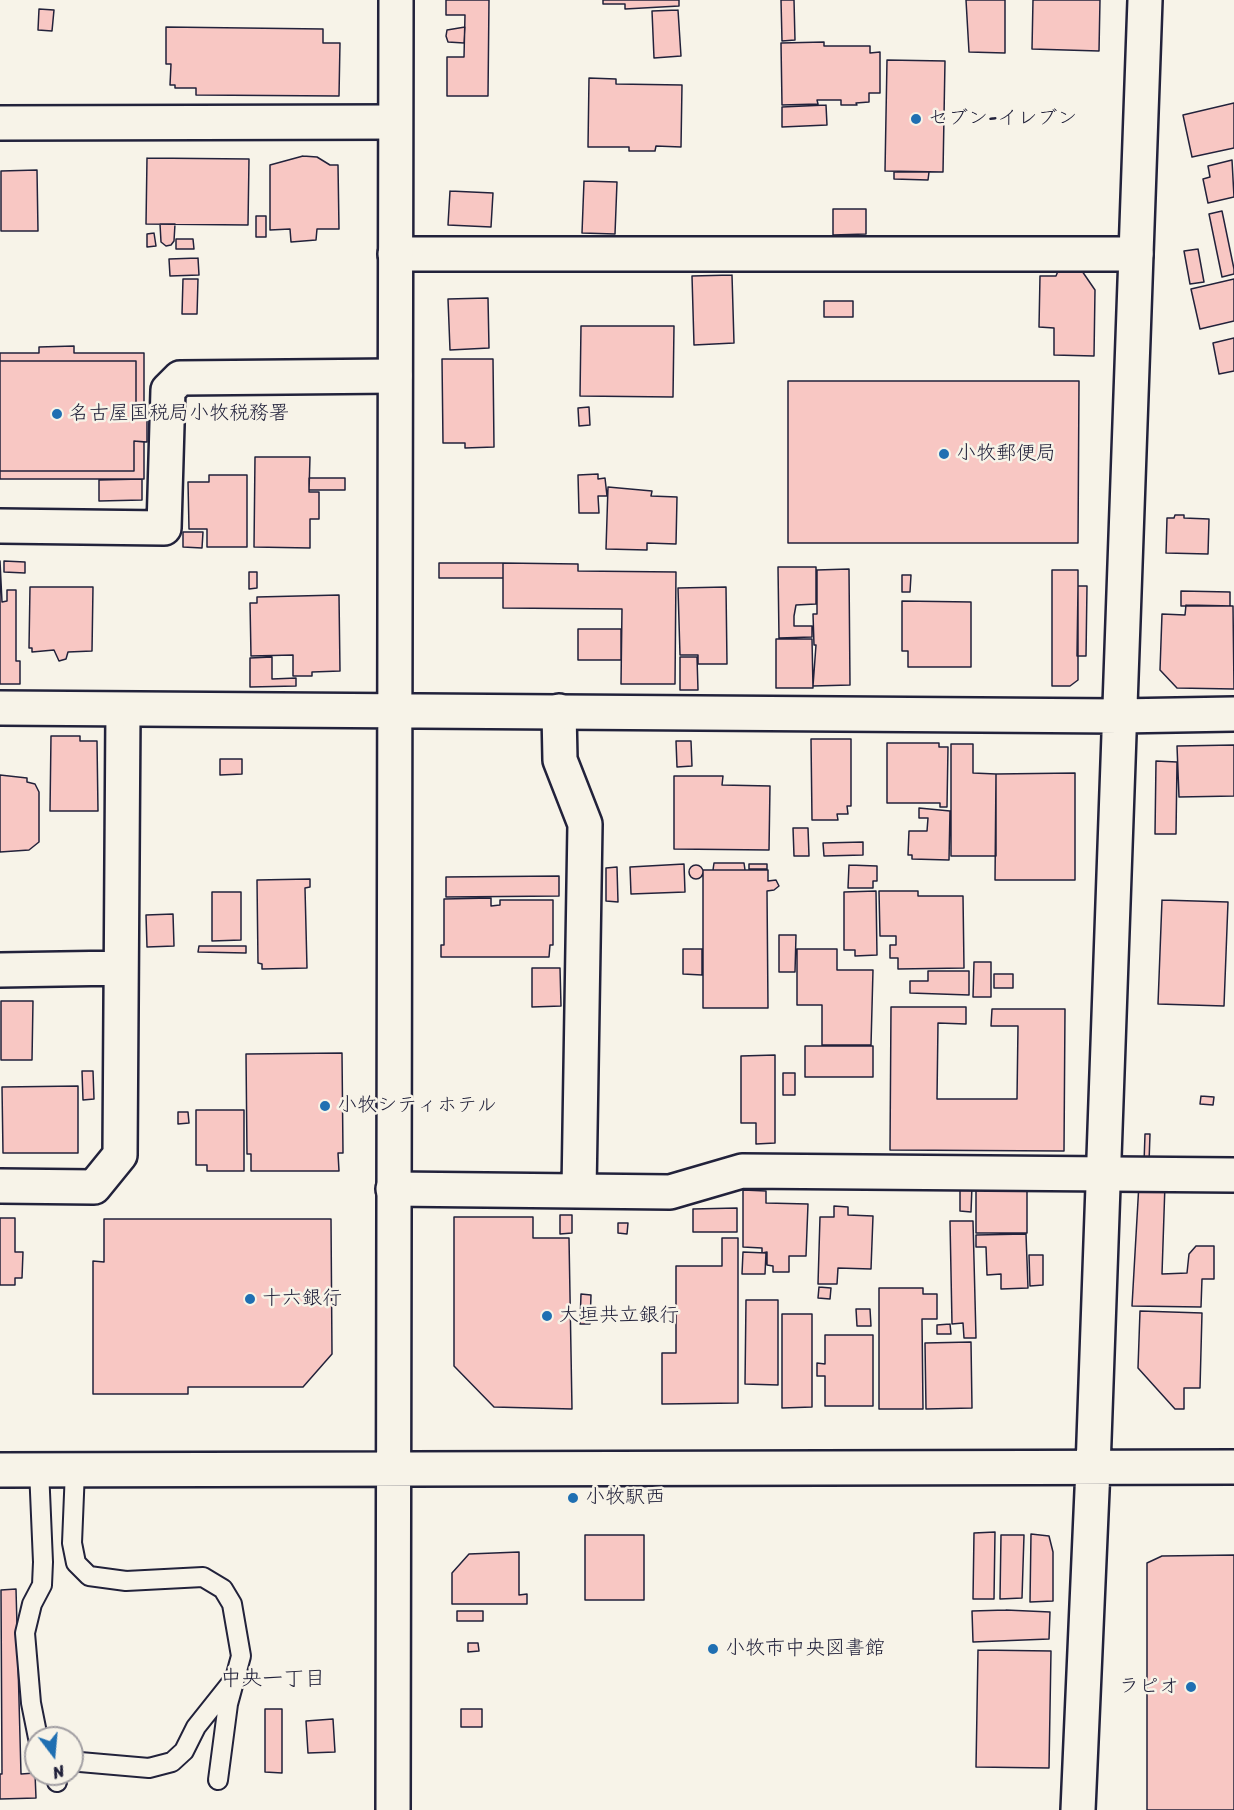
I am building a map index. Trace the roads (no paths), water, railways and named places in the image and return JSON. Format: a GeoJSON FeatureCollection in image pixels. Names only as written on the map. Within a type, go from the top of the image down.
{"type":"FeatureCollection","features":[{"type":"Feature","properties":{"kind":"street"},"geometry":{"type":"LineString","coordinates":[[393,1810],[396,0]]}},
{"type":"Feature","properties":{"kind":"street"},"geometry":{"type":"LineString","coordinates":[[1078,1810],[1104,1175],[1145,0]]}},
{"type":"Feature","properties":{"kind":"street"},"geometry":{"type":"LineString","coordinates":[[0,123],[395,122]]}},
{"type":"Feature","properties":{"kind":"street"},"geometry":{"type":"LineString","coordinates":[[394,254],[1136,254]]}},
{"type":"Feature","properties":{"kind":"street"},"geometry":{"type":"LineString","coordinates":[[0,526],[164,528],[168,390],[180,378],[395,376]]}},
{"type":"Feature","properties":{"kind":"street"},"geometry":{"type":"LineString","coordinates":[[0,708],[1119,717],[1234,714]]}},
{"type":"Feature","properties":{"kind":"street"},"geometry":{"type":"LineString","coordinates":[[0,1186],[94,1187],[120,1155],[123,710]]}},
{"type":"Feature","properties":{"kind":"street"},"geometry":{"type":"LineString","coordinates":[[559,711],[560,760],[585,824],[579,1191]]}},
{"type":"Feature","properties":{"kind":"street"},"geometry":{"type":"LineString","coordinates":[[0,970],[121,968]]}},
{"type":"Feature","properties":{"kind":"street"},"geometry":{"type":"LineString","coordinates":[[393,1189],[670,1192],[742,1171],[1234,1175]]}},
{"type":"Feature","properties":{"kind":"street"},"geometry":{"type":"LineString","coordinates":[[0,1470],[1234,1467]]}},
{"type":"Feature","properties":{"kind":"lane"},"geometry":{"type":"LineString","coordinates":[[37,1726],[31,1703],[26,1633],[32,1604],[42,1585],[39,1469]]}},
{"type":"Feature","properties":{"kind":"lane"},"geometry":{"type":"LineString","coordinates":[[75,1470],[72,1543],[76,1563],[89,1576],[105,1581],[203,1577],[223,1589],[232,1604],[241,1656],[228,1704],[218,1780]]}},
{"type":"Feature","properties":{"kind":"lane"},"geometry":{"type":"LineString","coordinates":[[84,1762],[149,1768],[172,1762],[184,1750],[196,1726],[236,1677]]}},
{"type":"Feature","properties":{"kind":"place","name":"セブン-イレブン"},"geometry":{"type":"Point","coordinates":[916,119]}},
{"type":"Feature","properties":{"kind":"place","name":"名古屋国税局小牧税務署"},"geometry":{"type":"Point","coordinates":[57,414]}},
{"type":"Feature","properties":{"kind":"place","name":"小牧郵便局"},"geometry":{"type":"Point","coordinates":[944,454]}},
{"type":"Feature","properties":{"kind":"place","name":"小牧シティホテル"},"geometry":{"type":"Point","coordinates":[325,1106]}},
{"type":"Feature","properties":{"kind":"place","name":"十六銀行"},"geometry":{"type":"Point","coordinates":[250,1299]}},
{"type":"Feature","properties":{"kind":"place","name":"大垣共立銀行"},"geometry":{"type":"Point","coordinates":[547,1316]}},
{"type":"Feature","properties":{"kind":"place","name":"小牧駅西"},"geometry":{"type":"Point","coordinates":[573,1498]}},
{"type":"Feature","properties":{"kind":"place","name":"小牧市中央図書館"},"geometry":{"type":"Point","coordinates":[713,1649]}},
{"type":"Feature","properties":{"kind":"place","name":"ラピオ"},"geometry":{"type":"Point","coordinates":[1191,1687]}},
{"type":"Feature","properties":{"kind":"district","name":"中央一丁目"},"geometry":{"type":"Point","coordinates":[273,1680]}}]}
